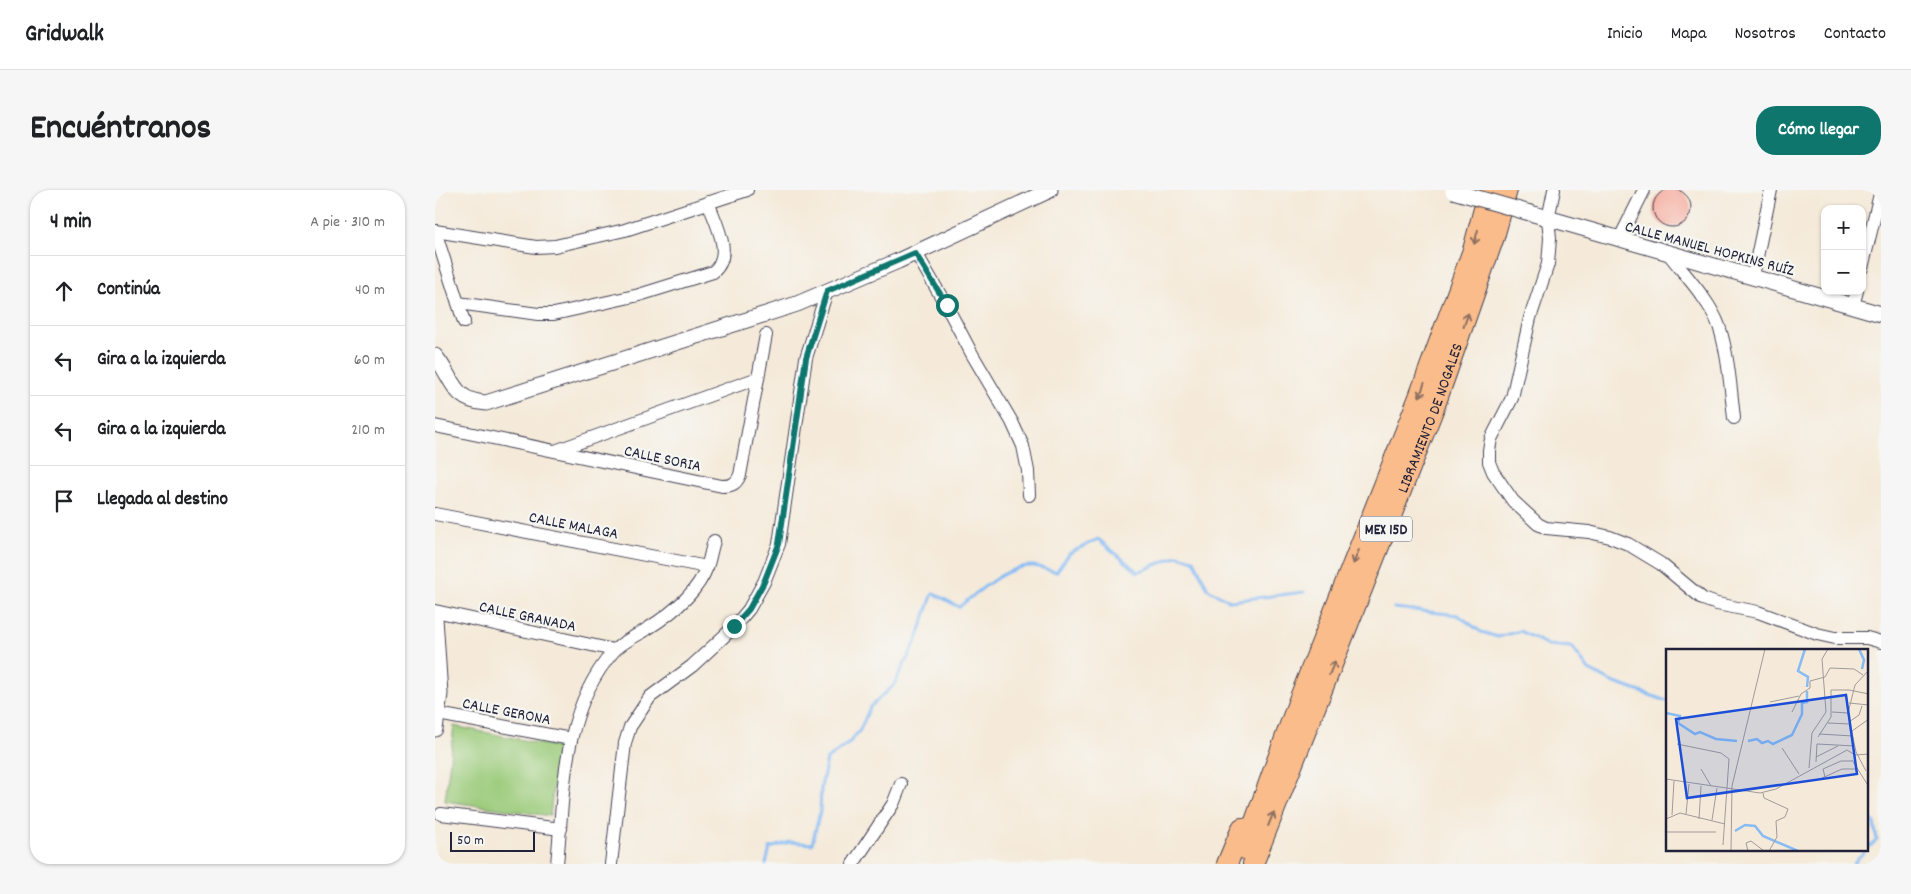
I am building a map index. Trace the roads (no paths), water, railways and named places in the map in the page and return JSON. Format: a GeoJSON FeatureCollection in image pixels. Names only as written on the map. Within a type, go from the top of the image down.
{"type":"FeatureCollection","features":[{"type":"Feature","properties":{"kind":"highway","name":"LIBRAMIENTO DE NOGALES"},"geometry":{"type":"LineString","coordinates":[[1240,864],[1299,700],[1419,398],[1473,250],[1489,190]]}},
{"type":"Feature","properties":{"kind":"highway","name":"LIBRAMIENTO DE NOGALES"},"geometry":{"type":"LineString","coordinates":[[1253,864],[1435,405],[1495,237],[1507,190]]}},
{"type":"Feature","properties":{"kind":"highway","name":"MEX 15D"},"geometry":{"type":"LineString","coordinates":[[1227,864],[1299,700]]}},
{"type":"Feature","properties":{"kind":"highway","name":"MEX 15D"},"geometry":{"type":"LineString","coordinates":[[1233,864],[1299,700]]}},
{"type":"Feature","properties":{"kind":"street"},"geometry":{"type":"LineString","coordinates":[[464,322],[435,231],[536,247],[555,246],[625,230],[747,190]]}},
{"type":"Feature","properties":{"kind":"street"},"geometry":{"type":"LineString","coordinates":[[435,356],[465,399],[487,403],[797,304],[915,253],[1050,190]]}},
{"type":"Feature","properties":{"kind":"street","name":"CALLE MANUEL HOPKINS RUÍZ"},"geometry":{"type":"LineString","coordinates":[[1451,190],[1619,240],[1753,276],[1855,298],[1881,314]]}},
{"type":"Feature","properties":{"kind":"street"},"geometry":{"type":"LineString","coordinates":[[1554,190],[1548,219],[1550,238],[1548,264],[1530,318],[1512,398],[1491,439],[1489,450],[1489,462],[1493,472],[1513,501],[1525,514],[1545,528],[1610,536],[1628,544],[1661,564],[1703,599],[1717,604],[1758,612],[1817,634],[1835,638],[1867,638],[1881,642]]}},
{"type":"Feature","properties":{"kind":"street"},"geometry":{"type":"LineString","coordinates":[[1619,240],[1644,190]]}},
{"type":"Feature","properties":{"kind":"street"},"geometry":{"type":"LineString","coordinates":[[1753,276],[1771,190]]}},
{"type":"Feature","properties":{"kind":"street"},"geometry":{"type":"LineString","coordinates":[[1866,252],[1881,190]]}},
{"type":"Feature","properties":{"kind":"street"},"geometry":{"type":"LineString","coordinates":[[458,303],[538,314],[554,314],[639,295],[713,272],[720,267],[723,251],[709,202]]}},
{"type":"Feature","properties":{"kind":"street"},"geometry":{"type":"LineString","coordinates":[[915,253],[947,305],[972,354],[1012,422],[1023,446],[1028,471],[1029,496]]}},
{"type":"Feature","properties":{"kind":"street"},"geometry":{"type":"LineString","coordinates":[[1668,253],[1711,309],[1719,326],[1735,418]]}},
{"type":"Feature","properties":{"kind":"street"},"geometry":{"type":"LineString","coordinates":[[611,864],[625,743],[631,727],[650,697],[691,666],[734,626],[749,609],[764,582],[779,544],[806,358],[827,291]]}},
{"type":"Feature","properties":{"kind":"street","name":"CALLE SORIA"},"geometry":{"type":"LineString","coordinates":[[435,426],[722,486],[731,486],[737,482],[740,476],[766,336]]}},
{"type":"Feature","properties":{"kind":"street"},"geometry":{"type":"LineString","coordinates":[[554,451],[758,378]]}},
{"type":"Feature","properties":{"kind":"street","name":"CALLE MALAGA"},"geometry":{"type":"LineString","coordinates":[[435,514],[707,568]]}},
{"type":"Feature","properties":{"kind":"street"},"geometry":{"type":"LineString","coordinates":[[557,864],[571,739],[584,697],[598,672],[614,650],[683,602],[697,585],[707,568],[714,541]]}},
{"type":"Feature","properties":{"kind":"street","name":"CALLE GRANADA"},"geometry":{"type":"LineString","coordinates":[[435,611],[614,650]]}},
{"type":"Feature","properties":{"kind":"street"},"geometry":{"type":"LineString","coordinates":[[435,618],[440,685],[436,721]]}},
{"type":"Feature","properties":{"kind":"street","name":"CALLE GERONA"},"geometry":{"type":"LineString","coordinates":[[436,721],[571,739]]}},
{"type":"Feature","properties":{"kind":"street"},"geometry":{"type":"LineString","coordinates":[[853,864],[893,804],[901,784]]}},
{"type":"Feature","properties":{"kind":"street"},"geometry":{"type":"LineString","coordinates":[[441,814],[561,829]]}},
{"type":"Feature","properties":{"kind":"waterway"},"geometry":{"type":"LineString","coordinates":[[766,864],[770,848],[790,842],[812,844],[820,812],[821,788],[827,759],[849,743],[860,730],[870,707],[894,685],[917,639],[933,593],[959,607],[994,580],[1014,569],[1033,566],[1056,572],[1070,553],[1098,539],[1138,572],[1178,556],[1194,560],[1208,589],[1230,601],[1304,592]]}},
{"type":"Feature","properties":{"kind":"waterway"},"geometry":{"type":"LineString","coordinates":[[1394,608],[1458,615],[1481,632],[1498,637],[1520,631],[1548,645],[1572,647],[1589,670],[1612,682],[1666,701]]}},
{"type":"Feature","properties":{"kind":"waterway"},"geometry":{"type":"LineString","coordinates":[[1869,816],[1874,823],[1877,840],[1869,847]]}},
{"type":"Feature","properties":{"kind":"waterway"},"geometry":{"type":"LineString","coordinates":[[1854,864],[1864,852]]}}]}
